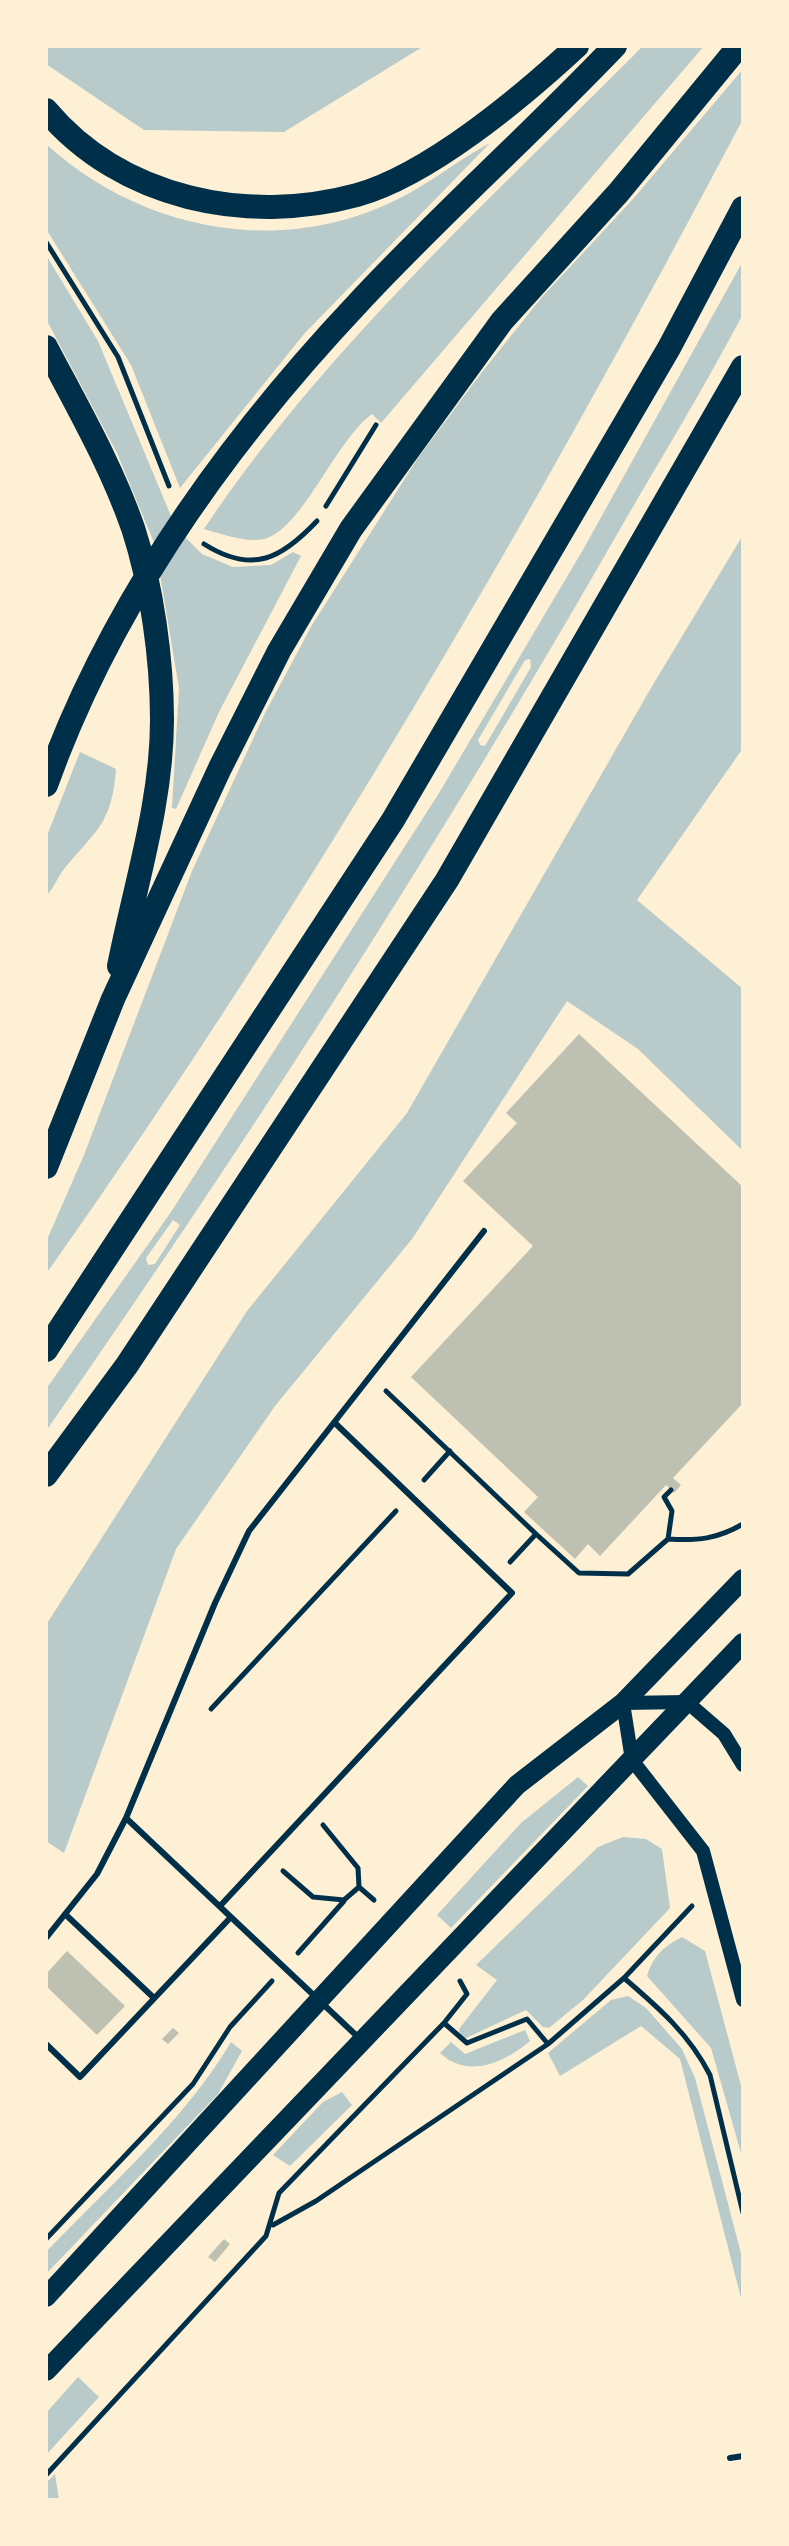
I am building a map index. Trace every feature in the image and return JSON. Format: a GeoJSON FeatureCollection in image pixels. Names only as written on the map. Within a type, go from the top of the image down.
{"type":"FeatureCollection","features":[{"type":"Feature","properties":{"kind":"highway"},"geometry":{"type":"LineString","coordinates":[[46,110],[79,144],[140,181],[196,201],[261,209],[358,195],[430,161],[530,90],[577,46]]}},
{"type":"Feature","properties":{"kind":"highway"},"geometry":{"type":"LineString","coordinates":[[46,785],[69,721],[163,548],[221,466],[360,301],[615,46]]}},
{"type":"Feature","properties":{"kind":"highway"},"geometry":{"type":"LineString","coordinates":[[46,1167],[113,999],[239,729],[279,651],[351,529],[502,321],[619,192],[739,46]]}},
{"type":"Feature","properties":{"kind":"highway"},"geometry":{"type":"LineString","coordinates":[[46,1350],[393,820],[669,348],[743,208]]}},
{"type":"Feature","properties":{"kind":"highway"},"geometry":{"type":"LineString","coordinates":[[46,347],[96,442],[133,529],[157,645],[162,722],[153,803],[113,999]]}},
{"type":"Feature","properties":{"kind":"highway"},"geometry":{"type":"LineString","coordinates":[[717,417],[743,367]]}},
{"type":"Feature","properties":{"kind":"highway"},"geometry":{"type":"LineString","coordinates":[[46,1475],[127,1365],[447,880],[743,375]]}},
{"type":"Feature","properties":{"kind":"main road"},"geometry":{"type":"LineString","coordinates":[[46,2297],[321,2002],[517,1785],[623,1703],[743,1579]]}},
{"type":"Feature","properties":{"kind":"main road"},"geometry":{"type":"LineString","coordinates":[[46,2371],[743,1643]]}},
{"type":"Feature","properties":{"kind":"street"},"geometry":{"type":"LineString","coordinates":[[743,1765],[724,1734],[687,1702],[623,1703],[632,1760],[703,1851],[743,2000]]}},
{"type":"Feature","properties":{"kind":"lane"},"geometry":{"type":"LineString","coordinates":[[46,1938],[97,1874],[126,1818],[215,1603],[249,1531],[336,1424],[484,1231]]}},
{"type":"Feature","properties":{"kind":"lane"},"geometry":{"type":"LineString","coordinates":[[220,1906],[512,1593],[336,1424]]}},
{"type":"Feature","properties":{"kind":"lane"},"geometry":{"type":"LineString","coordinates":[[126,1818],[361,2039]]}},
{"type":"Feature","properties":{"kind":"lane"},"geometry":{"type":"LineString","coordinates":[[65,1914],[154,1998]]}},
{"type":"Feature","properties":{"kind":"lane"},"geometry":{"type":"LineString","coordinates":[[46,2044],[80,2077],[231,1917]]}},
{"type":"Feature","properties":{"kind":"lane"},"geometry":{"type":"LineString","coordinates":[[730,2458],[743,2456]]}},
{"type":"Feature","properties":{"kind":"path"},"geometry":{"type":"LineString","coordinates":[[372,1377],[579,1573],[628,1574],[668,1539],[672,1511],[664,1497],[671,1490]]}},
{"type":"Feature","properties":{"kind":"path"},"geometry":{"type":"LineString","coordinates":[[211,1709],[450,1451]]}},
{"type":"Feature","properties":{"kind":"path"},"geometry":{"type":"LineString","coordinates":[[668,1539],[700,1541],[721,1537],[743,1524]]}},
{"type":"Feature","properties":{"kind":"path"},"geometry":{"type":"LineString","coordinates":[[495,1577],[536,1534]]}},
{"type":"Feature","properties":{"kind":"path"},"geometry":{"type":"LineString","coordinates":[[46,2239],[193,2084],[230,2027],[359,1887],[358,1868],[341,1843],[309,1810]]}},
{"type":"Feature","properties":{"kind":"path"},"geometry":{"type":"LineString","coordinates":[[266,1856],[313,1897],[344,1900]]}},
{"type":"Feature","properties":{"kind":"path"},"geometry":{"type":"LineString","coordinates":[[272,2226],[316,2201],[548,2044],[624,1978],[697,1901]]}},
{"type":"Feature","properties":{"kind":"path"},"geometry":{"type":"LineString","coordinates":[[46,2475],[266,2236],[272,2226],[279,2193],[444,2023],[467,1994],[458,1976]]}},
{"type":"Feature","properties":{"kind":"path"},"geometry":{"type":"LineString","coordinates":[[624,1978],[676,2023],[700,2054],[710,2075],[743,2213]]}},
{"type":"Feature","properties":{"kind":"path"},"geometry":{"type":"LineString","coordinates":[[444,2023],[467,2043],[527,2019],[548,2044]]}},
{"type":"Feature","properties":{"kind":"shaded area"},"geometry":{"type":"Polygon","coordinates":[[[46,46],[424,46],[284,132],[144,130],[46,64],[46,46]]]}},
{"type":"Feature","properties":{"kind":"shaded area"},"geometry":{"type":"Polygon","coordinates":[[[643,46],[704,46],[381,423],[372,414],[358,427],[292,519],[278,532],[256,540],[204,529],[251,463],[356,337],[469,219],[643,46]]]}},
{"type":"Feature","properties":{"kind":"shaded area"},"geometry":{"type":"Polygon","coordinates":[[[743,69],[743,119],[664,268],[499,562],[326,852],[235,995],[46,1274],[46,1242],[84,1155],[192,871],[265,713],[312,625],[418,458],[482,372],[542,297],[633,199],[743,69]]]}},
{"type":"Feature","properties":{"kind":"shaded area"},"geometry":{"type":"Polygon","coordinates":[[[490,143],[304,334],[180,488],[131,365],[46,229],[46,144],[83,173],[124,197],[167,215],[212,226],[259,230],[305,228],[351,218],[408,194],[490,143]]]}},
{"type":"Feature","properties":{"kind":"shaded area"},"geometry":{"type":"Polygon","coordinates":[[[46,255],[98,341],[176,528],[202,554],[233,567],[271,565],[293,552],[301,556],[219,712],[176,809],[172,808],[179,688],[155,545],[117,453],[46,319],[46,255]]]}},
{"type":"Feature","properties":{"kind":"shaded area"},"geometry":{"type":"Polygon","coordinates":[[[743,261],[743,314],[542,663],[406,886],[266,1106],[46,1431],[46,1389],[171,1212],[439,793],[584,548],[743,261]],[[530,659],[525,660],[478,740],[480,745],[485,746],[531,667],[530,659]],[[173,1220],[146,1258],[148,1265],[155,1264],[180,1225],[173,1220]]]}},
{"type":"Feature","properties":{"kind":"shaded area"},"geometry":{"type":"Polygon","coordinates":[[[743,535],[743,748],[637,900],[743,989],[743,1151],[638,1049],[567,1001],[412,1239],[275,1406],[176,1549],[64,1853],[46,1841],[46,1625],[247,1311],[407,1113],[651,688],[743,535]]]}},
{"type":"Feature","properties":{"kind":"shaded area"},"geometry":{"type":"Polygon","coordinates":[[[80,752],[116,769],[111,802],[100,825],[46,896],[46,838],[80,752]]]}},
{"type":"Feature","properties":{"kind":"shaded area"},"geometry":{"type":"Polygon","coordinates":[[[578,1777],[588,1786],[451,1928],[437,1915],[521,1823],[578,1777]]]}},
{"type":"Feature","properties":{"kind":"shaded area"},"geometry":{"type":"Polygon","coordinates":[[[623,1837],[646,1839],[662,1849],[670,1908],[584,1999],[549,2028],[543,2027],[526,2010],[466,2038],[460,2035],[459,2029],[497,1980],[476,1965],[598,1847],[623,1837]]]}},
{"type":"Feature","properties":{"kind":"shaded area"},"geometry":{"type":"Polygon","coordinates":[[[682,1937],[705,1951],[743,2093],[743,2160],[711,2048],[647,1976],[660,1953],[682,1937]]]}},
{"type":"Feature","properties":{"kind":"shaded area"},"geometry":{"type":"Polygon","coordinates":[[[628,1996],[646,2008],[682,2049],[695,2078],[743,2261],[743,2306],[680,2059],[641,2026],[560,2076],[548,2053],[611,2000],[628,1996]]]}},
{"type":"Feature","properties":{"kind":"shaded area"},"geometry":{"type":"Polygon","coordinates":[[[525,2030],[530,2041],[509,2056],[486,2065],[462,2065],[440,2053],[451,2042],[465,2054],[525,2030]]]}},
{"type":"Feature","properties":{"kind":"shaded area"},"geometry":{"type":"Polygon","coordinates":[[[231,2042],[242,2051],[218,2094],[46,2274],[46,2252],[169,2125],[231,2042]]]}},
{"type":"Feature","properties":{"kind":"shaded area"},"geometry":{"type":"Polygon","coordinates":[[[342,2092],[352,2105],[290,2166],[273,2155],[323,2102],[342,2092]]]}},
{"type":"Feature","properties":{"kind":"shaded area"},"geometry":{"type":"Polygon","coordinates":[[[78,2377],[99,2397],[46,2455],[46,2413],[78,2377]]]}},
{"type":"Feature","properties":{"kind":"shaded area"},"geometry":{"type":"Polygon","coordinates":[[[55,2474],[59,2500],[46,2500],[46,2483],[55,2474]]]}},
{"type":"Feature","properties":{"kind":"building"},"geometry":{"type":"Polygon","coordinates":[[[579,1034],[743,1187],[743,1403],[673,1478],[681,1485],[674,1493],[666,1485],[600,1556],[588,1544],[575,1559],[524,1512],[538,1497],[411,1377],[533,1246],[463,1181],[517,1123],[506,1113],[579,1034]]]}},
{"type":"Feature","properties":{"kind":"building"},"geometry":{"type":"Polygon","coordinates":[[[67,1951],[125,2006],[97,2035],[46,1986],[46,1974],[67,1951]]]}},
{"type":"Feature","properties":{"kind":"building"},"geometry":{"type":"Polygon","coordinates":[[[173,2028],[179,2033],[168,2044],[162,2039],[173,2028]]]}},
{"type":"Feature","properties":{"kind":"building"},"geometry":{"type":"Polygon","coordinates":[[[224,2239],[230,2244],[215,2262],[208,2257],[224,2239]]]}}]}
